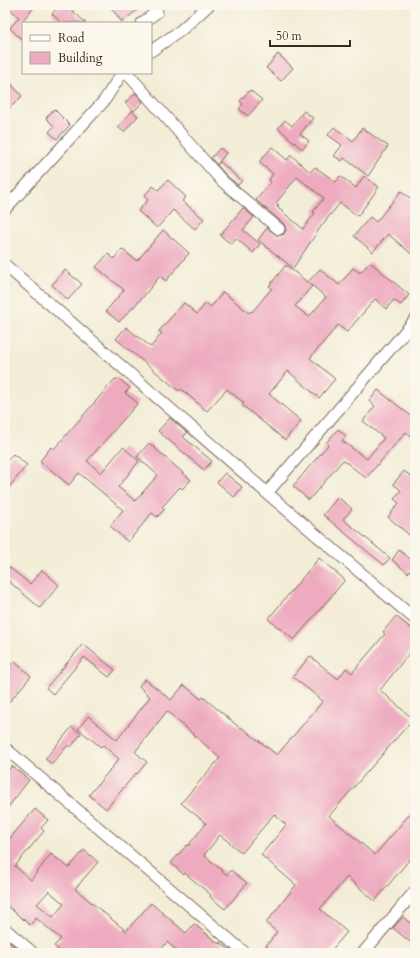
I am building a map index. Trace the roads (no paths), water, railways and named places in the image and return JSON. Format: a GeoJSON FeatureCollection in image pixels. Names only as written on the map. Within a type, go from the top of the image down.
{"type":"FeatureCollection","features":[{"type":"Feature","properties":{"kind":"street"},"geometry":{"type":"LineString","coordinates":[[143,22],[157,12],[154,5]]}},
{"type":"Feature","properties":{"kind":"street"},"geometry":{"type":"LineString","coordinates":[[152,50],[180,31],[210,5]]}},
{"type":"Feature","properties":{"kind":"street"},"geometry":{"type":"LineString","coordinates":[[5,209],[104,101],[121,74]]}},
{"type":"Feature","properties":{"kind":"street"},"geometry":{"type":"LineString","coordinates":[[128,74],[222,181],[279,230]]}},
{"type":"Feature","properties":{"kind":"street"},"geometry":{"type":"LineString","coordinates":[[5,264],[267,494],[415,619]]}},
{"type":"Feature","properties":{"kind":"street"},"geometry":{"type":"LineString","coordinates":[[267,494],[415,320]]}},
{"type":"Feature","properties":{"kind":"street"},"geometry":{"type":"LineString","coordinates":[[5,748],[245,953]]}},
{"type":"Feature","properties":{"kind":"street"},"geometry":{"type":"LineString","coordinates":[[363,953],[415,891]]}},
{"type":"Feature","properties":{"kind":"street"},"geometry":{"type":"LineString","coordinates":[[5,929],[33,953]]}}]}
